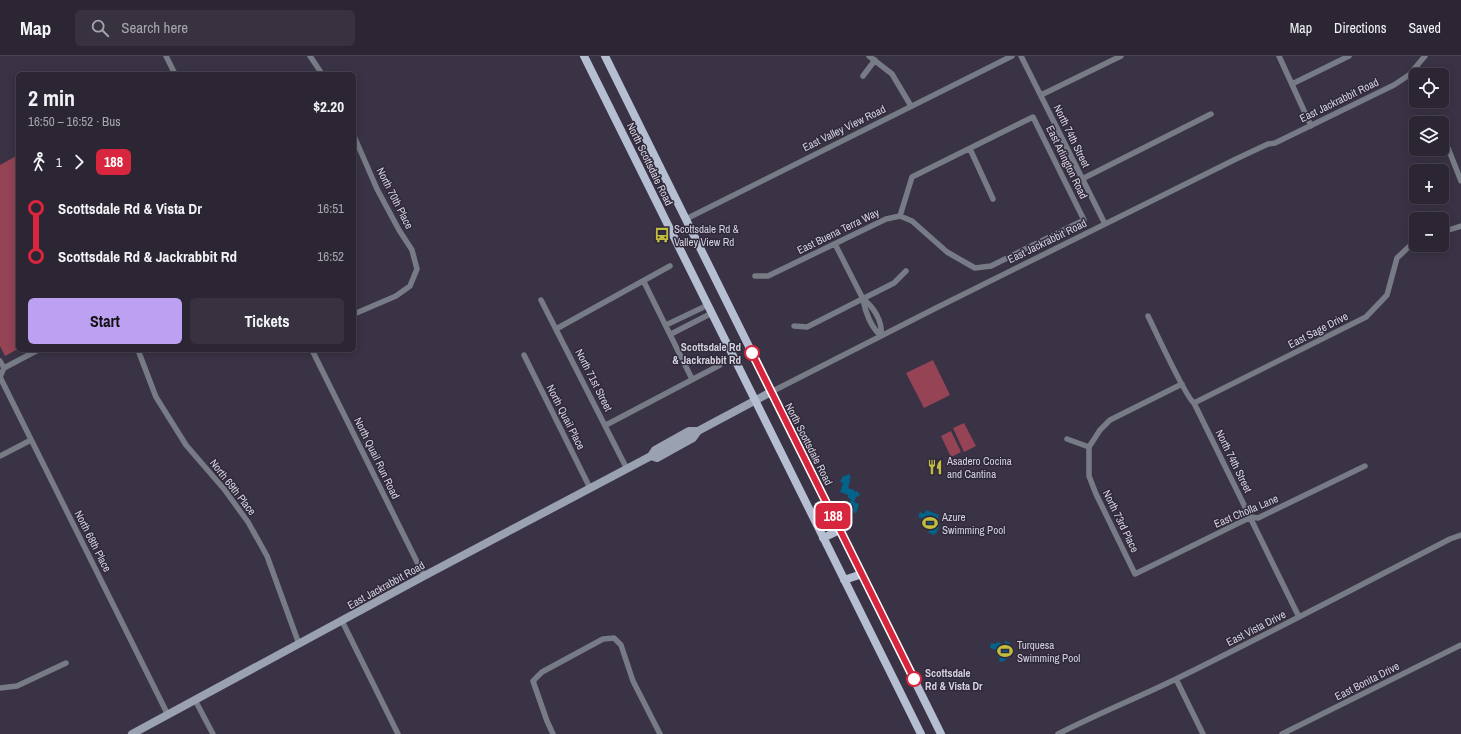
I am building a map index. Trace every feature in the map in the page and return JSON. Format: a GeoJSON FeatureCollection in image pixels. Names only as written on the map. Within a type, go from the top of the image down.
{"type":"FeatureCollection","features":[{"type":"Feature","properties":{"kind":"main road","name":"North Scottsdale Road"},"geometry":{"type":"LineString","coordinates":[[584,56],[921,734]]}},
{"type":"Feature","properties":{"kind":"main road","name":"North Scottsdale Road"},"geometry":{"type":"LineString","coordinates":[[605,56],[941,734]]}},
{"type":"Feature","properties":{"kind":"main road"},"geometry":{"type":"LineString","coordinates":[[823,538],[840,530]]}},
{"type":"Feature","properties":{"kind":"main road"},"geometry":{"type":"LineString","coordinates":[[844,580],[862,574]]}},
{"type":"Feature","properties":{"kind":"street"},"geometry":{"type":"LineString","coordinates":[[166,56],[174,72]]}},
{"type":"Feature","properties":{"kind":"street"},"geometry":{"type":"LineString","coordinates":[[310,56],[321,72]]}},
{"type":"Feature","properties":{"kind":"street"},"geometry":{"type":"LineString","coordinates":[[870,56],[892,74],[911,106]]}},
{"type":"Feature","properties":{"kind":"street","name":"East Valley View Road"},"geometry":{"type":"LineString","coordinates":[[686,219],[1012,56]]}},
{"type":"Feature","properties":{"kind":"street","name":"North 74th Street"},"geometry":{"type":"LineString","coordinates":[[1020,56],[1105,224]]}},
{"type":"Feature","properties":{"kind":"street"},"geometry":{"type":"LineString","coordinates":[[1041,95],[1122,56]]}},
{"type":"Feature","properties":{"kind":"street"},"geometry":{"type":"LineString","coordinates":[[1279,56],[1311,126]]}},
{"type":"Feature","properties":{"kind":"street"},"geometry":{"type":"LineString","coordinates":[[1292,84],[1349,56]]}},
{"type":"Feature","properties":{"kind":"street","name":"East Jackrabbit Road"},"geometry":{"type":"LineString","coordinates":[[132,734],[650,456],[657,458],[693,438],[698,431],[771,392],[943,304],[1249,153],[1268,144],[1275,143],[1394,85],[1409,75],[1425,56]]}},
{"type":"Feature","properties":{"kind":"street"},"geometry":{"type":"LineString","coordinates":[[863,76],[875,60]]}},
{"type":"Feature","properties":{"kind":"street","name":"East Arlington Road"},"geometry":{"type":"LineString","coordinates":[[1082,179],[1211,114]]}},
{"type":"Feature","properties":{"kind":"street","name":"East Arlington Road"},"geometry":{"type":"LineString","coordinates":[[900,216],[912,221],[947,252],[975,268],[991,266],[1084,220],[1033,117],[970,149]]}},
{"type":"Feature","properties":{"kind":"street","name":"North 70th Place"},"geometry":{"type":"LineString","coordinates":[[356,141],[377,190],[412,250],[416,269],[410,286],[396,296],[356,313]]}},
{"type":"Feature","properties":{"kind":"street"},"geometry":{"type":"LineString","coordinates":[[900,216],[912,177],[970,149],[993,199]]}},
{"type":"Feature","properties":{"kind":"street"},"geometry":{"type":"LineString","coordinates":[[1449,151],[1461,181]]}},
{"type":"Feature","properties":{"kind":"street","name":"East Buena Terra Way"},"geometry":{"type":"LineString","coordinates":[[754,276],[768,276],[886,219],[900,216]]}},
{"type":"Feature","properties":{"kind":"street"},"geometry":{"type":"LineString","coordinates":[[1449,230],[1461,226]]}},
{"type":"Feature","properties":{"kind":"street"},"geometry":{"type":"LineString","coordinates":[[835,244],[863,299],[871,304],[882,327],[881,336]]}},
{"type":"Feature","properties":{"kind":"street","name":"East Sage Drive"},"geometry":{"type":"LineString","coordinates":[[1194,403],[1366,317],[1387,295],[1397,258],[1409,247]]}},
{"type":"Feature","properties":{"kind":"street"},"geometry":{"type":"LineString","coordinates":[[556,328],[644,282],[670,266]]}},
{"type":"Feature","properties":{"kind":"street"},"geometry":{"type":"LineString","coordinates":[[794,326],[807,327],[894,283],[906,271]]}},
{"type":"Feature","properties":{"kind":"street"},"geometry":{"type":"LineString","coordinates":[[644,282],[692,379]]}},
{"type":"Feature","properties":{"kind":"street","name":"North 71st Street"},"geometry":{"type":"LineString","coordinates":[[541,300],[606,425],[627,469]]}},
{"type":"Feature","properties":{"kind":"street"},"geometry":{"type":"LineString","coordinates":[[666,325],[708,305]]}},
{"type":"Feature","properties":{"kind":"street"},"geometry":{"type":"LineString","coordinates":[[670,334],[712,313]]}},
{"type":"Feature","properties":{"kind":"street","name":"North 74th Street"},"geometry":{"type":"LineString","coordinates":[[1148,316],[1182,384],[1191,401],[1194,403],[1299,617]]}},
{"type":"Feature","properties":{"kind":"street"},"geometry":{"type":"LineString","coordinates":[[0,377],[4,368],[34,352]]}},
{"type":"Feature","properties":{"kind":"street","name":"North 69th Place"},"geometry":{"type":"LineString","coordinates":[[139,352],[156,397],[186,445],[224,489],[248,522],[267,556],[299,644]]}},
{"type":"Feature","properties":{"kind":"street","name":"North Quail Run Road"},"geometry":{"type":"LineString","coordinates":[[313,352],[424,576]]}},
{"type":"Feature","properties":{"kind":"street","name":"North Quail Place"},"geometry":{"type":"LineString","coordinates":[[524,355],[590,488]]}},
{"type":"Feature","properties":{"kind":"street"},"geometry":{"type":"LineString","coordinates":[[0,361],[4,368]]}},
{"type":"Feature","properties":{"kind":"street"},"geometry":{"type":"LineString","coordinates":[[606,425],[720,365]]}},
{"type":"Feature","properties":{"kind":"street","name":"North 68th Place"},"geometry":{"type":"LineString","coordinates":[[0,377],[168,715]]}},
{"type":"Feature","properties":{"kind":"street"},"geometry":{"type":"LineString","coordinates":[[1067,439],[1089,447],[1100,430],[1110,420],[1182,384]]}},
{"type":"Feature","properties":{"kind":"street"},"geometry":{"type":"LineString","coordinates":[[0,456],[31,440]]}},
{"type":"Feature","properties":{"kind":"street","name":"North 73rd Place"},"geometry":{"type":"LineString","coordinates":[[1089,447],[1089,476],[1096,494],[1135,574]]}},
{"type":"Feature","properties":{"kind":"street","name":"East Cholla Lane"},"geometry":{"type":"LineString","coordinates":[[1135,574],[1251,517],[1258,518],[1365,466]]}},
{"type":"Feature","properties":{"kind":"street","name":"East Vista Drive"},"geometry":{"type":"LineString","coordinates":[[1058,734],[1087,719],[1176,679],[1450,539],[1461,535]]}},
{"type":"Feature","properties":{"kind":"street"},"geometry":{"type":"LineString","coordinates":[[342,621],[398,734]]}},
{"type":"Feature","properties":{"kind":"street"},"geometry":{"type":"LineString","coordinates":[[553,734],[533,681],[542,672],[603,639],[614,638],[621,645],[633,681],[660,734]]}},
{"type":"Feature","properties":{"kind":"street","name":"East Bonita Drive"},"geometry":{"type":"LineString","coordinates":[[1282,734],[1461,645]]}},
{"type":"Feature","properties":{"kind":"street"},"geometry":{"type":"LineString","coordinates":[[0,688],[17,686],[66,663]]}},
{"type":"Feature","properties":{"kind":"street"},"geometry":{"type":"LineString","coordinates":[[1176,679],[1203,734]]}},
{"type":"Feature","properties":{"kind":"street"},"geometry":{"type":"LineString","coordinates":[[195,700],[213,734]]}},
{"type":"Feature","properties":{"kind":"shaded area"},"geometry":{"type":"Polygon","coordinates":[[[16,156],[16,350],[5,356],[0,346],[0,165],[16,156]]]}},
{"type":"Feature","properties":{"kind":"shaded area"},"geometry":{"type":"Polygon","coordinates":[[[933,360],[950,395],[924,408],[906,373],[933,360]]]}},
{"type":"Feature","properties":{"kind":"shaded area"},"geometry":{"type":"Polygon","coordinates":[[[964,423],[976,446],[964,452],[953,428],[964,423]]]}},
{"type":"Feature","properties":{"kind":"shaded area"},"geometry":{"type":"Polygon","coordinates":[[[951,431],[961,452],[951,457],[941,436],[951,431]]]}},
{"type":"Feature","properties":{"kind":"water"},"geometry":{"type":"Polygon","coordinates":[[[849,474],[851,478],[849,479],[850,481],[848,488],[854,490],[855,492],[857,491],[860,495],[856,497],[854,502],[859,504],[856,513],[853,512],[854,506],[849,504],[851,499],[848,498],[848,495],[840,492],[843,483],[840,482],[843,476],[849,474]]]}},
{"type":"Feature","properties":{"kind":"water","name":"Azure Swimming Pool"},"geometry":{"type":"Polygon","coordinates":[[[926,510],[939,515],[937,521],[933,521],[940,524],[936,534],[935,533],[934,535],[928,532],[929,530],[925,528],[926,526],[923,524],[924,522],[921,521],[922,518],[918,517],[920,512],[924,514],[926,510]]]}},
{"type":"Feature","properties":{"kind":"water","name":"Turquesa Swimming Pool"},"geometry":{"type":"Polygon","coordinates":[[[1005,641],[1010,643],[1012,646],[1011,649],[1014,650],[1007,659],[1002,662],[999,661],[1000,658],[997,656],[998,653],[995,652],[996,650],[990,648],[991,643],[996,644],[997,642],[1001,643],[1000,645],[1003,647],[1005,641]]]}},
{"type":"Feature","properties":{"kind":"bus line","name":"188"},"geometry":{"type":"LineString","coordinates":[[752,353],[914,679]]}},
{"type":"Feature","properties":{"kind":"place","name":"Scottsdale Rd & Valley View Rd"},"geometry":{"type":"Point","coordinates":[662,235]}},
{"type":"Feature","properties":{"kind":"place","name":"Scottsdale Rd & Jackrabbit Rd"},"geometry":{"type":"Point","coordinates":[752,353]}},
{"type":"Feature","properties":{"kind":"place","name":"Asadero Cocina and Cantina"},"geometry":{"type":"Point","coordinates":[935,467]}},
{"type":"Feature","properties":{"kind":"place","name":"Azure Swimming Pool"},"geometry":{"type":"Point","coordinates":[930,523]}},
{"type":"Feature","properties":{"kind":"place","name":"Turquesa Swimming Pool"},"geometry":{"type":"Point","coordinates":[1005,651]}},
{"type":"Feature","properties":{"kind":"place","name":"Scottsdale Rd & Vista Dr"},"geometry":{"type":"Point","coordinates":[914,679]}}]}
